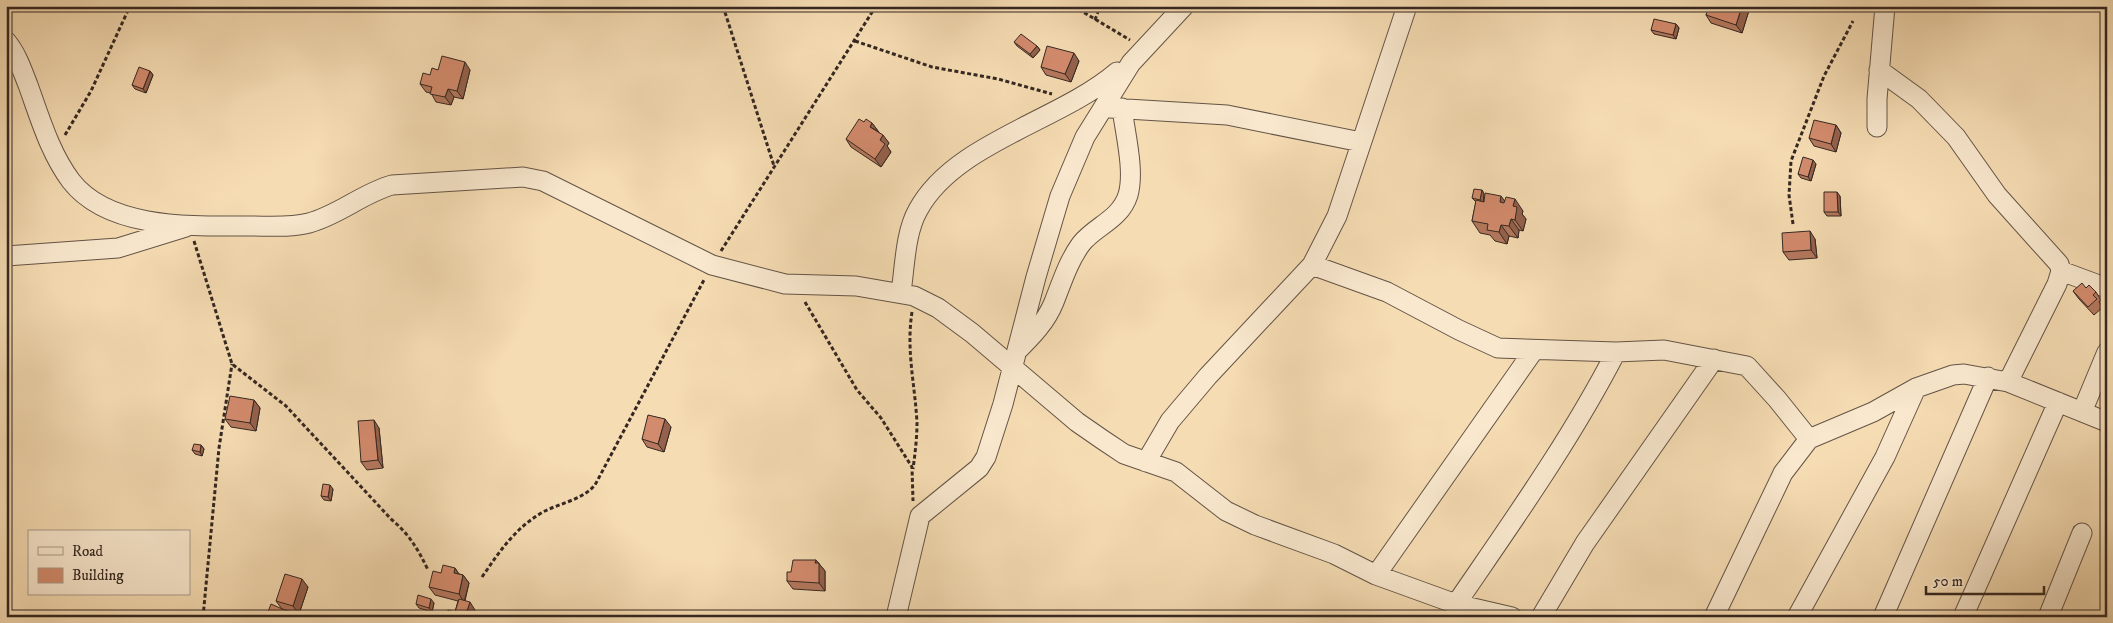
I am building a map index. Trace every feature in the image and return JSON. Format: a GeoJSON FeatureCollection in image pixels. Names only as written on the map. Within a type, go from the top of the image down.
{"type":"FeatureCollection","features":[{"type":"Feature","properties":{"kind":"street"},"geometry":{"type":"LineString","coordinates":[[896,617],[918,520],[922,513],[979,468],[982,462],[1002,404],[1060,196],[1085,137],[1100,108],[1131,63],[1184,6]]}},
{"type":"Feature","properties":{"kind":"street"},"geometry":{"type":"LineString","coordinates":[[1146,462],[1170,421],[1208,376],[1312,265],[1337,216],[1407,6]]}},
{"type":"Feature","properties":{"kind":"street"},"geometry":{"type":"LineString","coordinates":[[1877,127],[1879,70],[1885,6]]}},
{"type":"Feature","properties":{"kind":"street"},"geometry":{"type":"LineString","coordinates":[[6,41],[18,59],[54,153],[72,182],[82,192],[108,210],[130,217],[189,226],[308,223],[319,220],[378,189],[392,185],[523,177],[553,185],[712,264],[775,282],[856,286],[907,294],[938,308],[1013,359],[1076,422],[1124,454],[1176,472],[1226,511],[1334,554],[1376,575],[1456,604],[1512,617]]}},
{"type":"Feature","properties":{"kind":"street"},"geometry":{"type":"LineString","coordinates":[[907,294],[913,222],[918,210],[931,191],[960,164],[1077,100],[1131,63]]}},
{"type":"Feature","properties":{"kind":"street"},"geometry":{"type":"LineString","coordinates":[[1879,70],[1919,99],[1956,137],[1994,191],[2050,252],[2061,271],[2107,288]]}},
{"type":"Feature","properties":{"kind":"street"},"geometry":{"type":"LineString","coordinates":[[1100,108],[1227,115],[1361,142]]}},
{"type":"Feature","properties":{"kind":"street"},"geometry":{"type":"LineString","coordinates":[[1013,359],[1044,322],[1054,303],[1060,282],[1080,246],[1086,238],[1116,215],[1128,196],[1129,168],[1122,108]]}},
{"type":"Feature","properties":{"kind":"street"},"geometry":{"type":"LineString","coordinates":[[6,256],[118,248],[189,226]]}},
{"type":"Feature","properties":{"kind":"street"},"geometry":{"type":"LineString","coordinates":[[1312,265],[1387,292],[1484,343],[1503,349],[1616,352],[1664,350],[1736,363],[1754,372],[1809,439]]}},
{"type":"Feature","properties":{"kind":"street"},"geometry":{"type":"LineString","coordinates":[[2008,382],[2057,284],[2061,271]]}},
{"type":"Feature","properties":{"kind":"street"},"geometry":{"type":"LineString","coordinates":[[1376,575],[1534,350]]}},
{"type":"Feature","properties":{"kind":"street"},"geometry":{"type":"LineString","coordinates":[[1456,604],[1524,505],[1592,399],[1616,352]]}},
{"type":"Feature","properties":{"kind":"street"},"geometry":{"type":"LineString","coordinates":[[2082,412],[2107,352]]}},
{"type":"Feature","properties":{"kind":"street"},"geometry":{"type":"LineString","coordinates":[[1541,617],[1585,543],[1714,359]]}},
{"type":"Feature","properties":{"kind":"street"},"geometry":{"type":"LineString","coordinates":[[1714,617],[1782,472],[1809,439],[1873,412],[1916,388],[1953,376],[1972,374],[2008,382],[2107,422]]}},
{"type":"Feature","properties":{"kind":"street"},"geometry":{"type":"LineString","coordinates":[[1883,617],[1988,377]]}},
{"type":"Feature","properties":{"kind":"street"},"geometry":{"type":"LineString","coordinates":[[1797,617],[1881,464],[1916,388]]}},
{"type":"Feature","properties":{"kind":"street"},"geometry":{"type":"LineString","coordinates":[[1963,617],[2058,402]]}},
{"type":"Feature","properties":{"kind":"street"},"geometry":{"type":"LineString","coordinates":[[2048,617],[2082,533]]}},
{"type":"Feature","properties":{"kind":"path"},"geometry":{"type":"LineString","coordinates":[[54,153],[91,91],[130,6]]}},
{"type":"Feature","properties":{"kind":"path"},"geometry":{"type":"LineString","coordinates":[[723,6],[774,167]]}},
{"type":"Feature","properties":{"kind":"path"},"geometry":{"type":"LineString","coordinates":[[482,577],[509,538],[521,528],[546,511],[588,493],[595,485],[712,264],[876,6]]}},
{"type":"Feature","properties":{"kind":"path"},"geometry":{"type":"LineString","coordinates":[[1073,6],[1145,49]]}},
{"type":"Feature","properties":{"kind":"path"},"geometry":{"type":"LineString","coordinates":[[1095,20],[1100,6]]}},
{"type":"Feature","properties":{"kind":"path"},"geometry":{"type":"LineString","coordinates":[[1793,224],[1789,195],[1791,161],[1824,76],[1853,21]]}},
{"type":"Feature","properties":{"kind":"path"},"geometry":{"type":"LineString","coordinates":[[855,41],[932,67],[998,79],[1077,100]]}},
{"type":"Feature","properties":{"kind":"path"},"geometry":{"type":"LineString","coordinates":[[189,226],[232,364],[219,448],[203,617]]}},
{"type":"Feature","properties":{"kind":"path"},"geometry":{"type":"LineString","coordinates":[[796,284],[857,390],[881,418],[912,467],[913,472]]}},
{"type":"Feature","properties":{"kind":"path"},"geometry":{"type":"LineString","coordinates":[[907,294],[909,350],[917,426],[913,472],[913,504]]}},
{"type":"Feature","properties":{"kind":"path"},"geometry":{"type":"LineString","coordinates":[[232,364],[286,406],[390,519],[403,529],[415,544],[428,570]]}},
{"type":"Feature","properties":{"kind":"building"},"geometry":{"type":"Polygon","coordinates":[[[1709,6],[1742,6],[1736,25],[1706,15],[1709,6]]]}},
{"type":"Feature","properties":{"kind":"building"},"geometry":{"type":"Polygon","coordinates":[[[1654,19],[1676,24],[1673,35],[1651,30],[1654,19]]]}},
{"type":"Feature","properties":{"kind":"building"},"geometry":{"type":"Polygon","coordinates":[[[1021,34],[1037,46],[1030,54],[1014,42],[1021,34]]]}},
{"type":"Feature","properties":{"kind":"building"},"geometry":{"type":"Polygon","coordinates":[[[1047,46],[1074,53],[1065,74],[1041,67],[1047,46]]]}},
{"type":"Feature","properties":{"kind":"building"},"geometry":{"type":"Polygon","coordinates":[[[442,56],[465,62],[457,91],[448,89],[445,97],[430,94],[432,87],[420,84],[423,73],[430,75],[432,68],[438,70],[442,56]]]}},
{"type":"Feature","properties":{"kind":"building"},"geometry":{"type":"Polygon","coordinates":[[[139,67],[150,71],[143,89],[132,85],[139,67]]]}},
{"type":"Feature","properties":{"kind":"building"},"geometry":{"type":"Polygon","coordinates":[[[859,119],[864,122],[866,119],[872,123],[870,127],[883,135],[880,140],[885,144],[875,159],[846,139],[859,119]]]}},
{"type":"Feature","properties":{"kind":"building"},"geometry":{"type":"Polygon","coordinates":[[[1814,120],[1836,125],[1831,144],[1809,138],[1814,120]]]}},
{"type":"Feature","properties":{"kind":"building"},"geometry":{"type":"Polygon","coordinates":[[[1803,157],[1813,160],[1808,177],[1798,174],[1803,157]]]}},
{"type":"Feature","properties":{"kind":"building"},"geometry":{"type":"Polygon","coordinates":[[[1474,189],[1482,190],[1480,200],[1472,198],[1474,189]]]}},
{"type":"Feature","properties":{"kind":"building"},"geometry":{"type":"Polygon","coordinates":[[[1824,192],[1837,192],[1838,212],[1824,212],[1824,192]]]}},
{"type":"Feature","properties":{"kind":"building"},"geometry":{"type":"Polygon","coordinates":[[[1485,193],[1501,196],[1500,202],[1504,203],[1506,197],[1515,199],[1513,206],[1517,207],[1515,220],[1511,219],[1509,226],[1501,225],[1499,232],[1487,230],[1488,224],[1472,221],[1476,200],[1484,202],[1485,193]]]}},
{"type":"Feature","properties":{"kind":"building"},"geometry":{"type":"Polygon","coordinates":[[[1810,231],[1811,250],[1783,252],[1782,233],[1810,231]]]}},
{"type":"Feature","properties":{"kind":"building"},"geometry":{"type":"Polygon","coordinates":[[[2082,283],[2086,288],[2089,285],[2096,292],[2093,295],[2097,299],[2088,307],[2073,291],[2082,283]]]}},
{"type":"Feature","properties":{"kind":"building"},"geometry":{"type":"Polygon","coordinates":[[[230,396],[254,400],[250,423],[225,419],[230,396]]]}},
{"type":"Feature","properties":{"kind":"building"},"geometry":{"type":"Polygon","coordinates":[[[648,415],[665,419],[658,444],[642,439],[648,415]]]}},
{"type":"Feature","properties":{"kind":"building"},"geometry":{"type":"Polygon","coordinates":[[[374,420],[378,460],[361,462],[358,421],[374,420]]]}},
{"type":"Feature","properties":{"kind":"building"},"geometry":{"type":"Polygon","coordinates":[[[194,444],[201,445],[200,452],[192,450],[194,444]]]}},
{"type":"Feature","properties":{"kind":"building"},"geometry":{"type":"Polygon","coordinates":[[[323,484],[330,485],[328,497],[321,496],[323,484]]]}},
{"type":"Feature","properties":{"kind":"building"},"geometry":{"type":"Polygon","coordinates":[[[793,560],[816,560],[815,563],[819,563],[819,583],[787,581],[787,572],[791,572],[793,560]]]}},
{"type":"Feature","properties":{"kind":"building"},"geometry":{"type":"Polygon","coordinates":[[[443,565],[455,568],[454,573],[463,575],[459,594],[429,587],[433,571],[441,573],[443,565]]]}},
{"type":"Feature","properties":{"kind":"building"},"geometry":{"type":"Polygon","coordinates":[[[285,574],[302,579],[293,606],[276,601],[285,574]]]}},
{"type":"Feature","properties":{"kind":"building"},"geometry":{"type":"Polygon","coordinates":[[[418,595],[431,599],[429,608],[416,604],[418,595]]]}},
{"type":"Feature","properties":{"kind":"building"},"geometry":{"type":"Polygon","coordinates":[[[459,599],[470,602],[465,617],[446,617],[448,610],[455,612],[459,599]]]}},
{"type":"Feature","properties":{"kind":"building"},"geometry":{"type":"Polygon","coordinates":[[[271,604],[289,612],[287,617],[266,617],[271,604]]]}}]}
